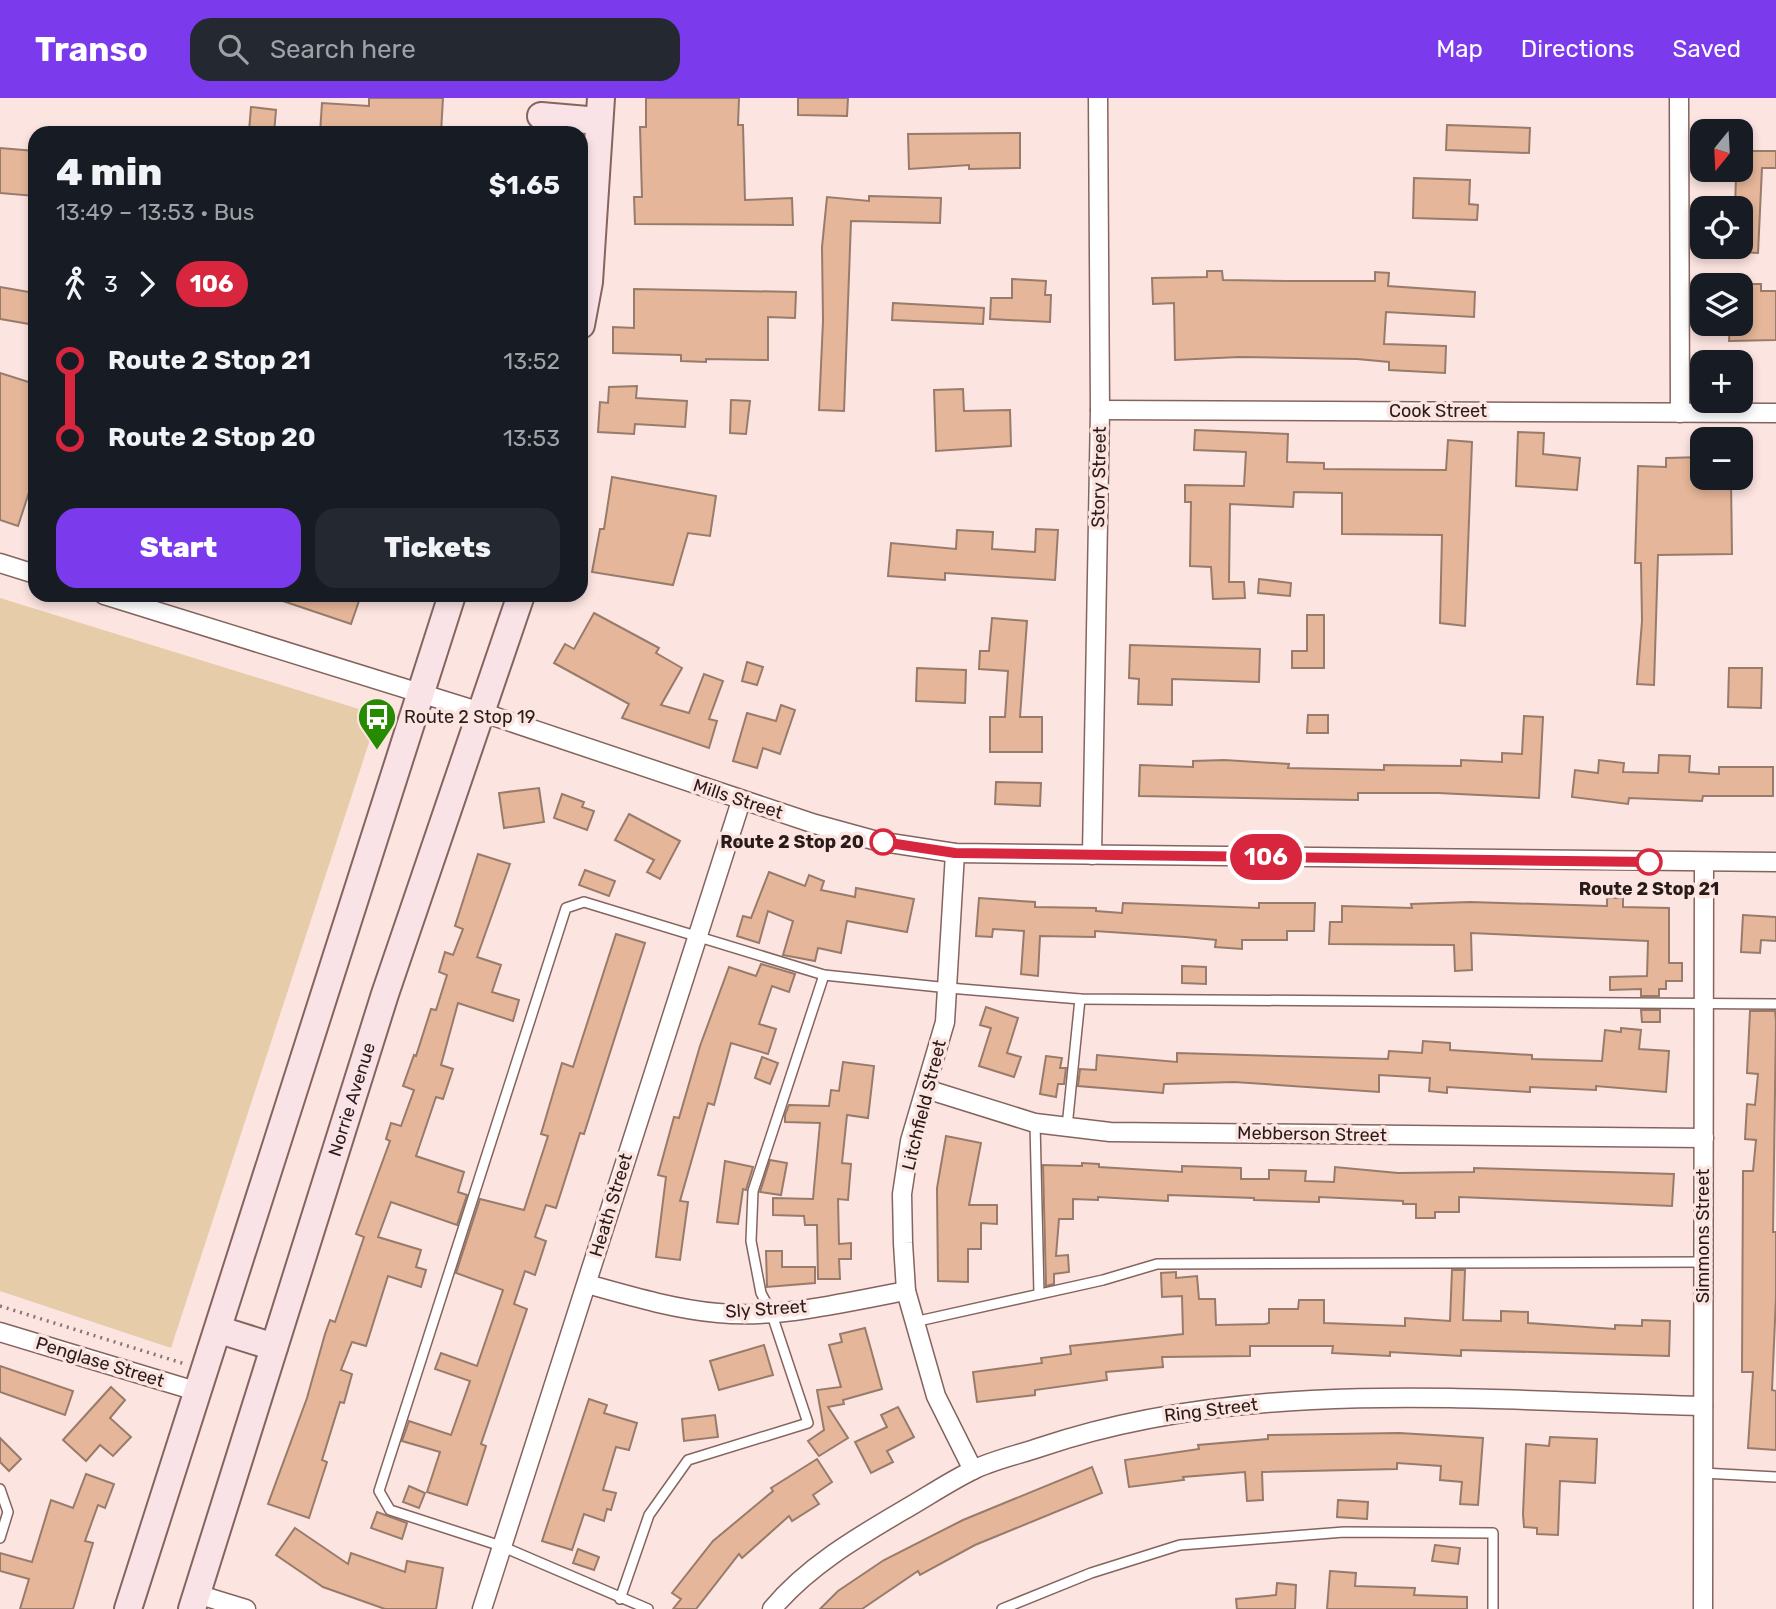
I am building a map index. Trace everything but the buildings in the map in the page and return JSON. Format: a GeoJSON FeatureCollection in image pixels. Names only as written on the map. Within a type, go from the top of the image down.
{"type":"FeatureCollection","features":[{"type":"Feature","properties":{"kind":"main road"},"geometry":{"type":"LineString","coordinates":[[541,116],[600,109],[588,288]]}},
{"type":"Feature","properties":{"kind":"main road"},"geometry":{"type":"LineString","coordinates":[[128,1609],[220,1330],[450,602]]}},
{"type":"Feature","properties":{"kind":"main road","name":"Norrie Avenue"},"geometry":{"type":"LineString","coordinates":[[194,1601],[385,994],[519,602]]}},
{"type":"Feature","properties":{"kind":"main road"},"geometry":{"type":"LineString","coordinates":[[220,1330],[274,1347]]}},
{"type":"Feature","properties":{"kind":"street","name":"Story Street"},"geometry":{"type":"LineString","coordinates":[[1092,855],[1100,410],[1098,98]]}},
{"type":"Feature","properties":{"kind":"street"},"geometry":{"type":"LineString","coordinates":[[1679,98],[1680,413]]}},
{"type":"Feature","properties":{"kind":"street","name":"Cook Street"},"geometry":{"type":"LineString","coordinates":[[1100,410],[1776,413]]}},
{"type":"Feature","properties":{"kind":"street"},"geometry":{"type":"LineString","coordinates":[[0,563],[28,572]]}},
{"type":"Feature","properties":{"kind":"street","name":"Mills Street"},"geometry":{"type":"LineString","coordinates":[[126,602],[481,712],[741,801],[877,841],[955,853],[1776,862]]}},
{"type":"Feature","properties":{"kind":"street","name":"Heath Street"},"geometry":{"type":"LineString","coordinates":[[482,1609],[695,936],[741,801]]}},
{"type":"Feature","properties":{"kind":"street","name":"Litchfield Street"},"geometry":{"type":"LineString","coordinates":[[955,853],[945,1021],[910,1141],[902,1194],[906,1291],[936,1396],[973,1470]]}},
{"type":"Feature","properties":{"kind":"street","name":"Simmons Street"},"geometry":{"type":"LineString","coordinates":[[1703,1609],[1704,862]]}},
{"type":"Feature","properties":{"kind":"street","name":"Mebberson Street"},"geometry":{"type":"LineString","coordinates":[[926,1089],[1035,1124],[1110,1132],[1704,1138]]}},
{"type":"Feature","properties":{"kind":"street","name":"Sly Street"},"geometry":{"type":"LineString","coordinates":[[587,1284],[646,1300],[719,1313],[771,1312],[906,1291]]}},
{"type":"Feature","properties":{"kind":"street","name":"Penglase Street"},"geometry":{"type":"LineString","coordinates":[[0,1332],[203,1382]]}},
{"type":"Feature","properties":{"kind":"street","name":"Ring Street"},"geometry":{"type":"LineString","coordinates":[[772,1609],[787,1591],[851,1541],[973,1470],[1095,1429],[1205,1407],[1293,1401],[1415,1399],[1703,1406]]}},
{"type":"Feature","properties":{"kind":"street"},"geometry":{"type":"LineString","coordinates":[[194,1601],[246,1609]]}},
{"type":"Feature","properties":{"kind":"lane"},"geometry":{"type":"LineString","coordinates":[[648,1609],[501,1546],[390,1510],[379,1491],[566,908],[584,902],[824,975],[1080,999],[1776,1004]]}},
{"type":"Feature","properties":{"kind":"lane"},"geometry":{"type":"LineString","coordinates":[[620,1599],[649,1515],[688,1460],[808,1423],[771,1312],[761,1293],[751,1241],[753,1191],[824,975]]}},
{"type":"Feature","properties":{"kind":"lane"},"geometry":{"type":"LineString","coordinates":[[1067,1127],[1080,999]]}},
{"type":"Feature","properties":{"kind":"lane"},"geometry":{"type":"LineString","coordinates":[[1035,1124],[1039,1294]]}},
{"type":"Feature","properties":{"kind":"lane"},"geometry":{"type":"LineString","coordinates":[[914,1322],[1157,1264],[1703,1262]]}},
{"type":"Feature","properties":{"kind":"lane"},"geometry":{"type":"LineString","coordinates":[[1703,1473],[1776,1477]]}},
{"type":"Feature","properties":{"kind":"lane"},"geometry":{"type":"LineString","coordinates":[[0,1489],[8,1512],[0,1538]]}},
{"type":"Feature","properties":{"kind":"lane"},"geometry":{"type":"LineString","coordinates":[[1002,1609],[1091,1573],[1180,1545],[1344,1532],[1493,1533],[1493,1609]]}},
{"type":"Feature","properties":{"kind":"path"},"geometry":{"type":"LineString","coordinates":[[0,1306],[203,1382]]}},
{"type":"Feature","properties":{"kind":"shaded area"},"geometry":{"type":"Polygon","coordinates":[[[0,598],[378,715],[171,1348],[0,1291],[0,598]]]}},
{"type":"Feature","properties":{"kind":"bus line","name":"106"},"geometry":{"type":"LineString","coordinates":[[883,842],[955,853],[1649,862]]}},
{"type":"Feature","properties":{"kind":"place","name":"Route 2 Stop 19"},"geometry":{"type":"Point","coordinates":[377,751]}},
{"type":"Feature","properties":{"kind":"place","name":"Route 2 Stop 20"},"geometry":{"type":"Point","coordinates":[883,842]}},
{"type":"Feature","properties":{"kind":"place","name":"Route 2 Stop 21"},"geometry":{"type":"Point","coordinates":[1649,862]}}]}
